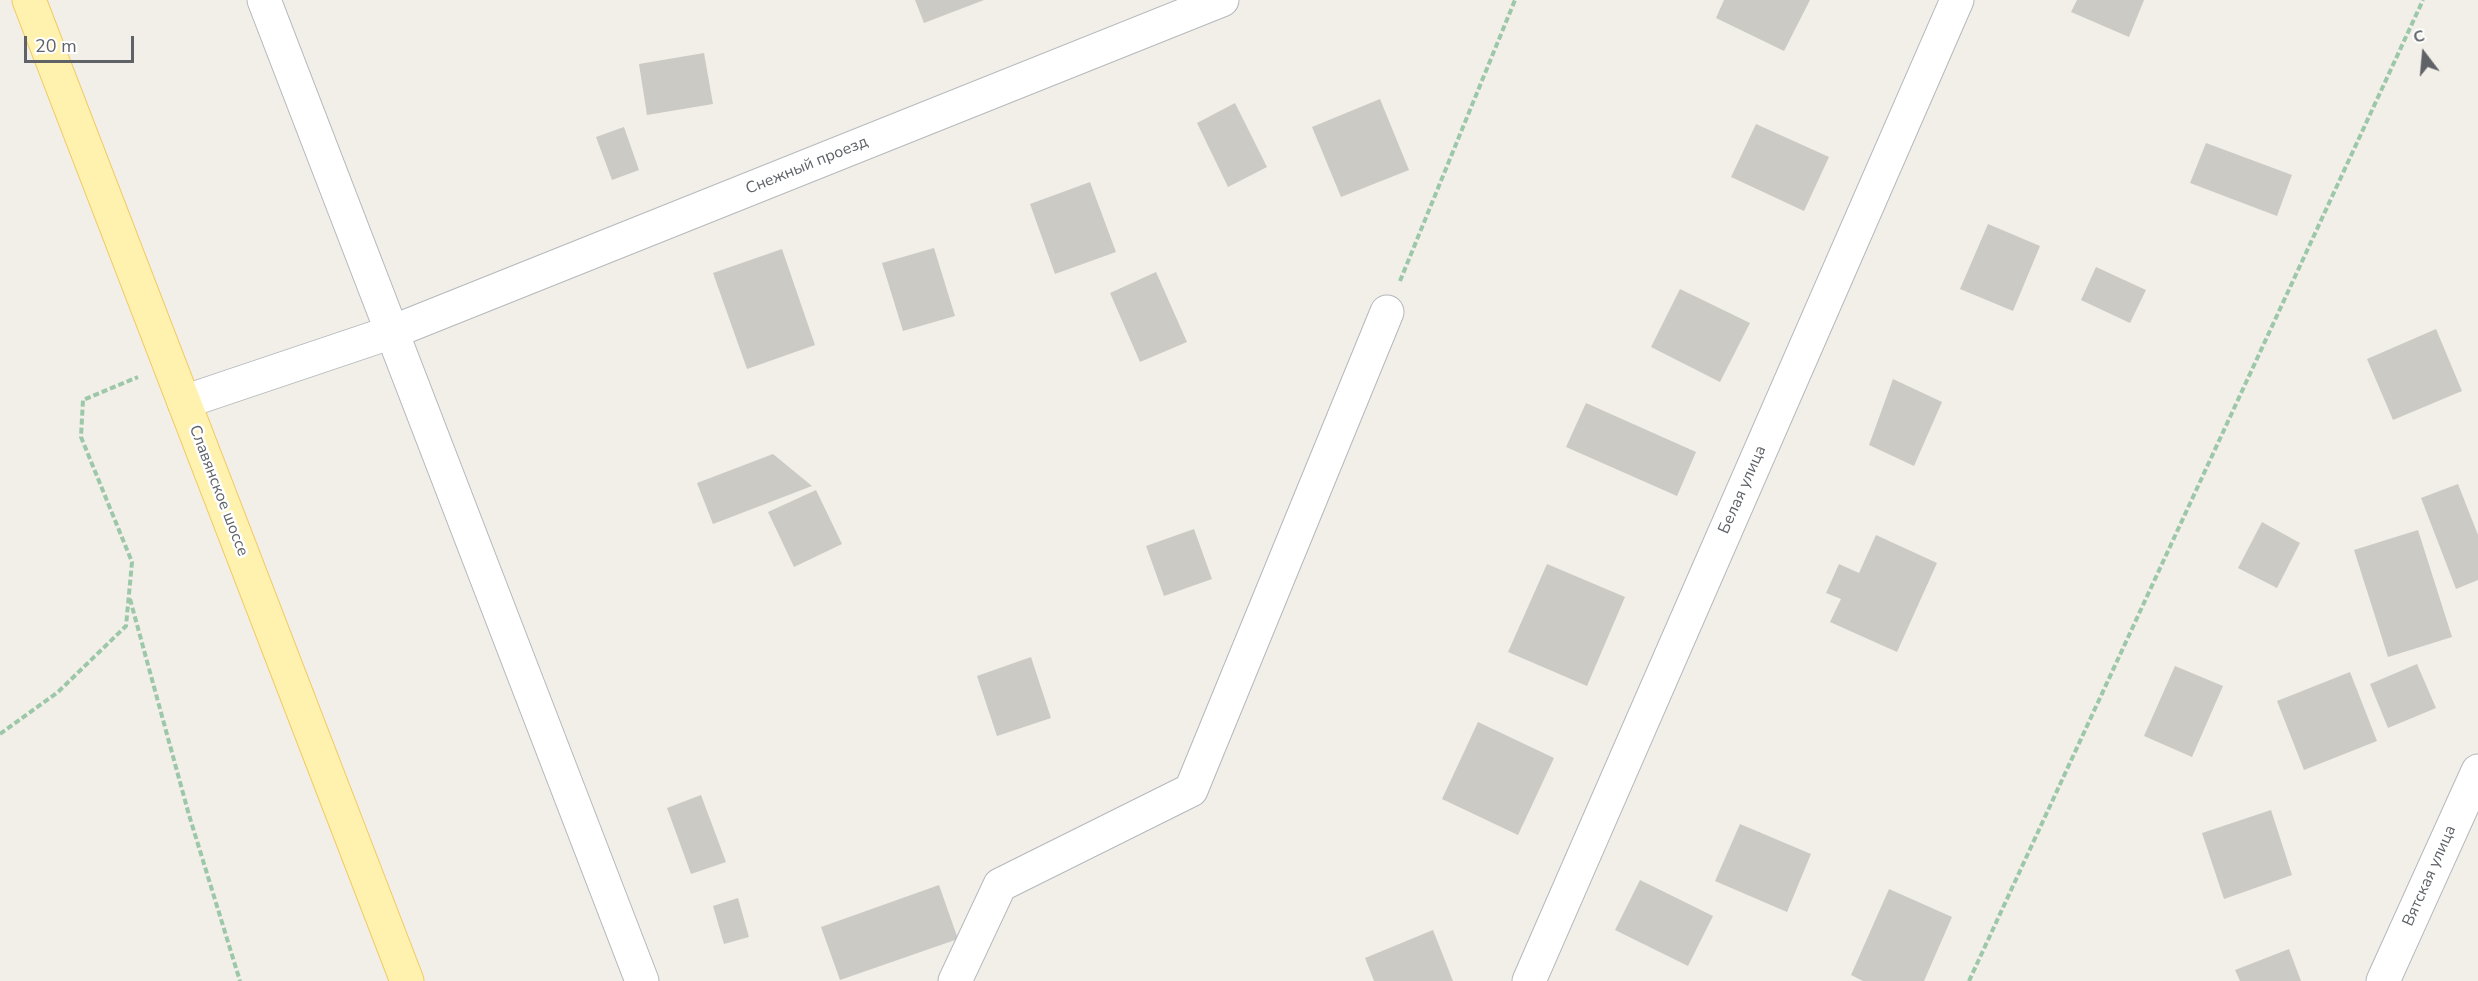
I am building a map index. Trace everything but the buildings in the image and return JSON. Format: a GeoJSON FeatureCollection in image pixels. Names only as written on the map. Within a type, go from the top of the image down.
{"type":"FeatureCollection","features":[{"type":"Feature","properties":{"kind":"main road","name":"Славянское шоссе"},"geometry":{"type":"LineString","coordinates":[[29,0],[407,981]]}},
{"type":"Feature","properties":{"kind":"street"},"geometry":{"type":"LineString","coordinates":[[264,0],[642,981]]}},
{"type":"Feature","properties":{"kind":"street","name":"Снежный проезд"},"geometry":{"type":"LineString","coordinates":[[184,402],[392,332],[1222,0]]}},
{"type":"Feature","properties":{"kind":"street","name":"Белая улица"},"geometry":{"type":"LineString","coordinates":[[1529,981],[1957,0]]}},
{"type":"Feature","properties":{"kind":"street"},"geometry":{"type":"LineString","coordinates":[[955,981],[1000,885],[1191,790],[1387,312]]}},
{"type":"Feature","properties":{"kind":"street","name":"Вятская улица"},"geometry":{"type":"LineString","coordinates":[[2383,981],[2471,805],[2478,771]]}},
{"type":"Feature","properties":{"kind":"path"},"geometry":{"type":"LineString","coordinates":[[1387,312],[1515,0]]}},
{"type":"Feature","properties":{"kind":"path"},"geometry":{"type":"LineString","coordinates":[[1969,981],[2423,0]]}},
{"type":"Feature","properties":{"kind":"path"},"geometry":{"type":"LineString","coordinates":[[0,734],[58,692],[126,626],[132,562],[81,437],[83,400],[169,363]]}},
{"type":"Feature","properties":{"kind":"path"},"geometry":{"type":"LineString","coordinates":[[129,596],[189,815],[240,981]]}}]}
